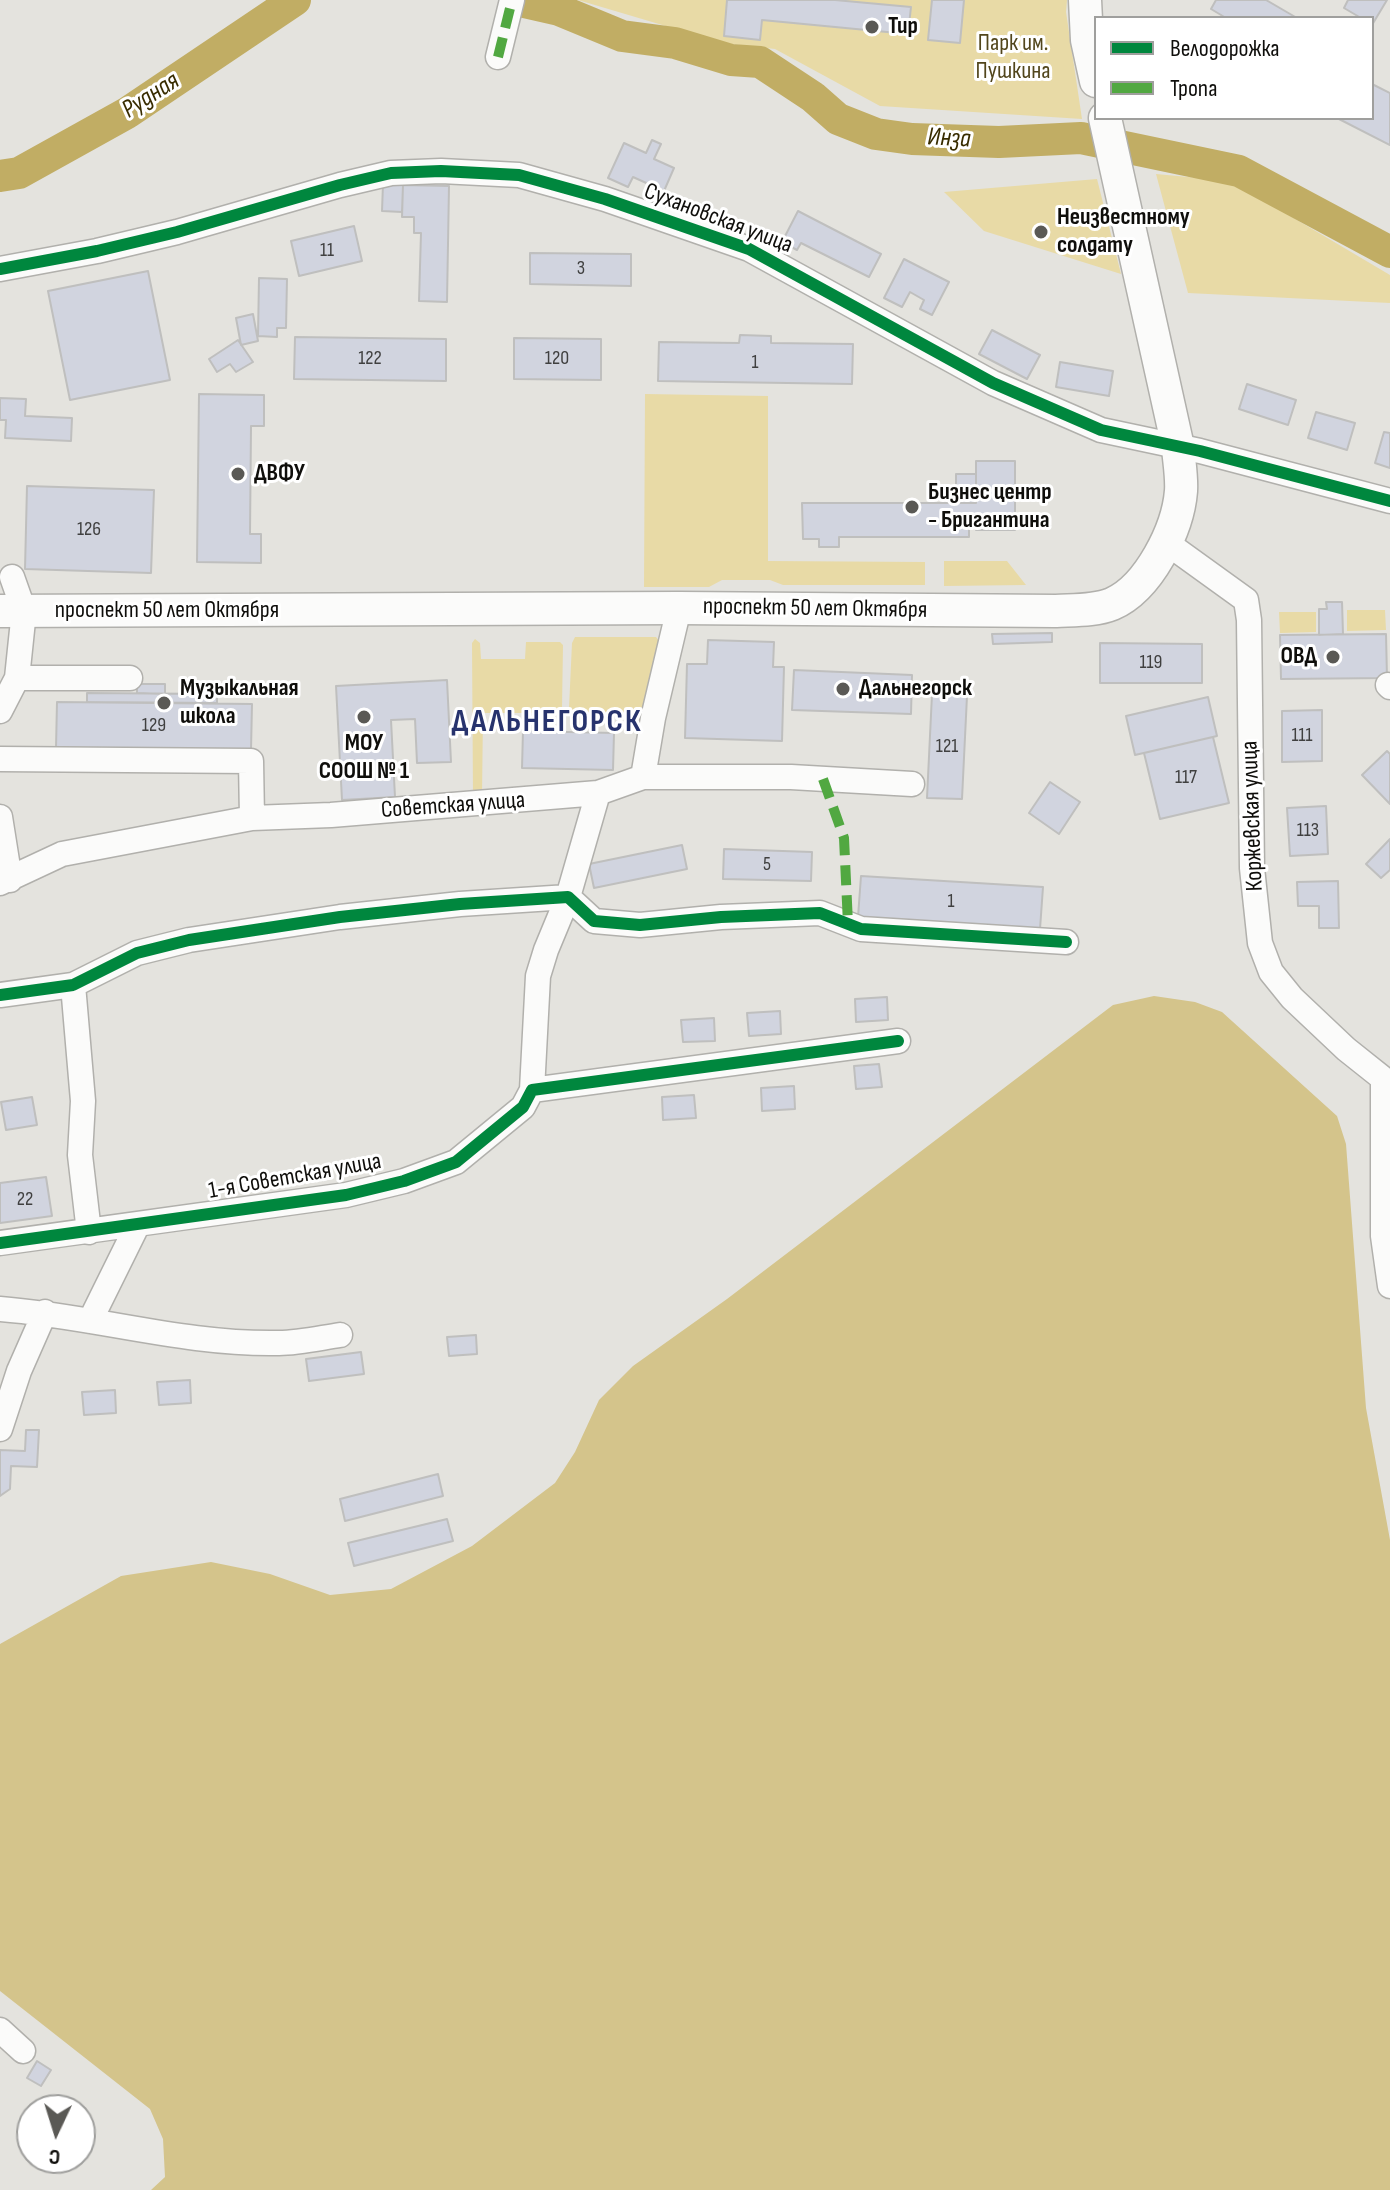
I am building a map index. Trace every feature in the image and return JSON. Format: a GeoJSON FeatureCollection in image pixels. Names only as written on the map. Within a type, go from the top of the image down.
{"type":"FeatureCollection","features":[{"type":"Feature","properties":{"kind":"main road"},"geometry":{"type":"LineString","coordinates":[[1085,0],[1087,40],[1094,72]]}},
{"type":"Feature","properties":{"kind":"main road","name":"проспект 50 лет Октября"},"geometry":{"type":"LineString","coordinates":[[12,611],[679,608],[933,611],[1090,609],[1113,603],[1142,581],[1167,543],[1181,492],[1178,447],[1105,120]]}},
{"type":"Feature","properties":{"kind":"street"},"geometry":{"type":"LineString","coordinates":[[498,57],[512,0]]}},
{"type":"Feature","properties":{"kind":"street","name":"Сухановская улица"},"geometry":{"type":"LineString","coordinates":[[0,269],[177,232],[391,173],[441,171],[519,175],[605,199],[749,249],[993,383],[1101,430],[1390,501]]}},
{"type":"Feature","properties":{"kind":"street","name":"Коржевская улица"},"geometry":{"type":"LineString","coordinates":[[1167,543],[1246,600],[1249,620],[1252,868],[1260,943],[1271,972],[1292,998],[1346,1049],[1387,1082],[1383,1236],[1390,1286]]}},
{"type":"Feature","properties":{"kind":"street"},"geometry":{"type":"LineString","coordinates":[[0,711],[17,678],[12,577]]}},
{"type":"Feature","properties":{"kind":"street"},"geometry":{"type":"LineString","coordinates":[[643,777],[653,718],[679,608]]}},
{"type":"Feature","properties":{"kind":"street"},"geometry":{"type":"LineString","coordinates":[[17,678],[130,678]]}},
{"type":"Feature","properties":{"kind":"street"},"geometry":{"type":"LineString","coordinates":[[0,759],[251,761],[252,818]]}},
{"type":"Feature","properties":{"kind":"street","name":"Советская улица"},"geometry":{"type":"LineString","coordinates":[[5,881],[62,854],[252,818],[331,815],[598,793],[643,777],[791,777],[912,784]]}},
{"type":"Feature","properties":{"kind":"street"},"geometry":{"type":"LineString","coordinates":[[598,793],[568,897],[538,976],[532,1090],[898,1041]]}},
{"type":"Feature","properties":{"kind":"street"},"geometry":{"type":"LineString","coordinates":[[0,817],[5,881]]}},
{"type":"Feature","properties":{"kind":"street"},"geometry":{"type":"LineString","coordinates":[[0,995],[73,985],[137,953],[189,940],[340,917],[460,904],[568,897],[594,921],[640,925],[721,917],[820,913],[861,929],[1066,942]]}},
{"type":"Feature","properties":{"kind":"street"},"geometry":{"type":"LineString","coordinates":[[73,985],[83,1101],[80,1155],[89,1232]]}},
{"type":"Feature","properties":{"kind":"street","name":"1-я Советская улица"},"geometry":{"type":"LineString","coordinates":[[0,1243],[346,1195],[404,1181],[456,1162],[523,1107],[532,1090]]}},
{"type":"Feature","properties":{"kind":"street"},"geometry":{"type":"LineString","coordinates":[[90,1321],[137,1226]]}},
{"type":"Feature","properties":{"kind":"street"},"geometry":{"type":"LineString","coordinates":[[0,1309],[45,1312],[174,1336],[280,1343],[340,1335]]}},
{"type":"Feature","properties":{"kind":"street"},"geometry":{"type":"LineString","coordinates":[[0,1429],[19,1371],[45,1312]]}},
{"type":"Feature","properties":{"kind":"street"},"geometry":{"type":"LineString","coordinates":[[0,2030],[23,2051]]}},
{"type":"Feature","properties":{"kind":"green space","name":"Парк им. Пушкина"},"geometry":{"type":"Polygon","coordinates":[[[578,0],[1067,0],[1066,12],[1082,119],[880,106],[775,49],[723,43],[578,0]]]}},
{"type":"Feature","properties":{"kind":"green space"},"geometry":{"type":"Polygon","coordinates":[[[1156,174],[1231,181],[1390,275],[1390,303],[1188,293],[1156,174]]]}},
{"type":"Feature","properties":{"kind":"green space"},"geometry":{"type":"Polygon","coordinates":[[[1097,179],[1121,274],[984,231],[944,192],[1097,179]]]}},
{"type":"Feature","properties":{"kind":"green space"},"geometry":{"type":"Polygon","coordinates":[[[645,394],[768,396],[768,561],[925,562],[925,585],[783,585],[770,580],[722,580],[709,587],[644,587],[645,394]]]}},
{"type":"Feature","properties":{"kind":"green space"},"geometry":{"type":"Polygon","coordinates":[[[944,561],[1007,561],[1026,585],[944,586],[944,561]]]}},
{"type":"Feature","properties":{"kind":"green space"},"geometry":{"type":"Polygon","coordinates":[[[1347,610],[1385,610],[1386,630],[1347,631],[1347,610]]]}},
{"type":"Feature","properties":{"kind":"green space"},"geometry":{"type":"Polygon","coordinates":[[[1279,612],[1316,612],[1316,632],[1280,633],[1279,612]]]}},
{"type":"Feature","properties":{"kind":"green space"},"geometry":{"type":"Polygon","coordinates":[[[575,637],[656,637],[660,642],[647,709],[639,714],[573,713],[569,708],[572,643],[575,637]]]}},
{"type":"Feature","properties":{"kind":"green space"},"geometry":{"type":"Polygon","coordinates":[[[475,639],[480,643],[481,659],[525,659],[526,642],[560,642],[563,645],[562,708],[558,713],[483,713],[482,797],[473,798],[472,643],[475,639]]]}},
{"type":"Feature","properties":{"kind":"shaded area"},"geometry":{"type":"Polygon","coordinates":[[[1154,996],[1195,1002],[1222,1012],[1337,1116],[1346,1144],[1366,1408],[1390,1540],[1390,2190],[151,2190],[165,2177],[163,2139],[150,2109],[0,1991],[0,1644],[121,1576],[211,1562],[270,1574],[330,1595],[391,1589],[472,1546],[555,1483],[575,1452],[599,1400],[633,1366],[727,1299],[1113,1005],[1154,996]]]}},
{"type":"Feature","properties":{"kind":"building","name":"Тир"},"geometry":{"type":"Polygon","coordinates":[[[727,0],[835,0],[911,7],[908,34],[762,20],[760,40],[724,36],[727,0]]]}},
{"type":"Feature","properties":{"kind":"building"},"geometry":{"type":"Polygon","coordinates":[[[932,0],[964,0],[960,43],[928,40],[932,0]]]}},
{"type":"Feature","properties":{"kind":"building"},"geometry":{"type":"Polygon","coordinates":[[[1216,0],[1266,0],[1294,16],[1223,16],[1211,9],[1216,0]]]}},
{"type":"Feature","properties":{"kind":"building"},"geometry":{"type":"Polygon","coordinates":[[[1348,0],[1387,0],[1374,22],[1374,16],[1358,16],[1344,8],[1348,0]]]}},
{"type":"Feature","properties":{"kind":"building"},"geometry":{"type":"Polygon","coordinates":[[[1374,85],[1390,93],[1390,145],[1341,120],[1374,120],[1374,85]]]}},
{"type":"Feature","properties":{"kind":"building"},"geometry":{"type":"Polygon","coordinates":[[[652,140],[661,144],[654,159],[674,168],[664,191],[633,177],[628,187],[608,178],[624,143],[646,153],[652,140]]]}},
{"type":"Feature","properties":{"kind":"building"},"geometry":{"type":"Polygon","coordinates":[[[383,184],[403,185],[402,212],[382,211],[383,184]]]}},
{"type":"Feature","properties":{"kind":"building"},"geometry":{"type":"Polygon","coordinates":[[[403,185],[449,186],[447,302],[419,301],[421,233],[414,233],[414,217],[402,217],[403,185]]]}},
{"type":"Feature","properties":{"kind":"building"},"geometry":{"type":"Polygon","coordinates":[[[798,211],[881,254],[869,277],[801,243],[797,250],[782,242],[798,211]]]}},
{"type":"Feature","properties":{"kind":"building"},"geometry":{"type":"Polygon","coordinates":[[[354,226],[362,261],[299,276],[291,241],[354,226]]]}},
{"type":"Feature","properties":{"kind":"building"},"geometry":{"type":"Polygon","coordinates":[[[530,253],[631,254],[631,286],[530,284],[530,253]]]}},
{"type":"Feature","properties":{"kind":"building"},"geometry":{"type":"Polygon","coordinates":[[[904,259],[949,282],[932,315],[920,309],[924,300],[910,292],[902,307],[884,298],[904,259]]]}},
{"type":"Feature","properties":{"kind":"building"},"geometry":{"type":"Polygon","coordinates":[[[148,271],[170,380],[70,400],[48,291],[148,271]]]}},
{"type":"Feature","properties":{"kind":"building"},"geometry":{"type":"Polygon","coordinates":[[[259,278],[287,279],[286,328],[277,328],[277,337],[258,336],[259,278]]]}},
{"type":"Feature","properties":{"kind":"building"},"geometry":{"type":"Polygon","coordinates":[[[253,314],[258,341],[241,345],[236,318],[253,314]]]}},
{"type":"Feature","properties":{"kind":"building"},"geometry":{"type":"Polygon","coordinates":[[[992,330],[1040,355],[1027,379],[979,354],[992,330]]]}},
{"type":"Feature","properties":{"kind":"building"},"geometry":{"type":"Polygon","coordinates":[[[740,335],[771,336],[771,343],[853,344],[852,384],[658,381],[659,342],[739,343],[740,335]]]}},
{"type":"Feature","properties":{"kind":"building"},"geometry":{"type":"Polygon","coordinates":[[[295,337],[446,339],[446,381],[294,379],[295,337]]]}},
{"type":"Feature","properties":{"kind":"building"},"geometry":{"type":"Polygon","coordinates":[[[514,338],[601,339],[601,380],[514,379],[514,338]]]}},
{"type":"Feature","properties":{"kind":"building"},"geometry":{"type":"Polygon","coordinates":[[[238,340],[253,362],[236,372],[230,364],[217,372],[209,359],[238,340]]]}},
{"type":"Feature","properties":{"kind":"building"},"geometry":{"type":"Polygon","coordinates":[[[1060,362],[1113,371],[1109,396],[1056,387],[1060,362]]]}},
{"type":"Feature","properties":{"kind":"building"},"geometry":{"type":"Polygon","coordinates":[[[1247,384],[1296,400],[1288,425],[1239,409],[1247,384]]]}},
{"type":"Feature","properties":{"kind":"building"},"geometry":{"type":"Polygon","coordinates":[[[199,394],[264,395],[264,426],[251,426],[250,534],[261,534],[261,563],[197,562],[199,394]]]}},
{"type":"Feature","properties":{"kind":"building"},"geometry":{"type":"Polygon","coordinates":[[[0,398],[26,399],[25,416],[72,418],[71,441],[5,438],[6,420],[0,420],[0,398]]]}},
{"type":"Feature","properties":{"kind":"building"},"geometry":{"type":"Polygon","coordinates":[[[1316,412],[1355,423],[1347,450],[1308,438],[1316,412]]]}},
{"type":"Feature","properties":{"kind":"building"},"geometry":{"type":"Polygon","coordinates":[[[1384,432],[1390,433],[1390,468],[1375,463],[1384,432]]]}},
{"type":"Feature","properties":{"kind":"building"},"geometry":{"type":"Polygon","coordinates":[[[976,461],[1015,461],[1015,530],[976,530],[976,519],[969,519],[969,537],[839,537],[839,547],[819,547],[819,539],[803,539],[802,503],[976,503],[976,461]]]}},
{"type":"Feature","properties":{"kind":"building"},"geometry":{"type":"Polygon","coordinates":[[[956,474],[976,474],[976,503],[956,503],[956,474]]]}},
{"type":"Feature","properties":{"kind":"building"},"geometry":{"type":"Polygon","coordinates":[[[27,486],[154,490],[151,573],[25,569],[27,486]]]}},
{"type":"Feature","properties":{"kind":"building"},"geometry":{"type":"Polygon","coordinates":[[[1326,602],[1342,602],[1343,634],[1319,635],[1319,609],[1327,609],[1326,602]]]}},
{"type":"Feature","properties":{"kind":"building"},"geometry":{"type":"Polygon","coordinates":[[[1052,633],[1052,642],[993,644],[992,634],[1052,633]]]}},
{"type":"Feature","properties":{"kind":"building","name":"ОВД"},"geometry":{"type":"Polygon","coordinates":[[[1386,634],[1387,678],[1281,679],[1280,635],[1386,634]]]}},
{"type":"Feature","properties":{"kind":"building"},"geometry":{"type":"Polygon","coordinates":[[[708,640],[774,642],[773,667],[784,667],[782,741],[685,738],[687,664],[707,664],[708,640]]]}},
{"type":"Feature","properties":{"kind":"building"},"geometry":{"type":"Polygon","coordinates":[[[1100,643],[1202,644],[1202,683],[1100,683],[1100,643]]]}},
{"type":"Feature","properties":{"kind":"building"},"geometry":{"type":"Polygon","coordinates":[[[794,670],[912,675],[911,714],[792,710],[794,670]]]}},
{"type":"Feature","properties":{"kind":"building"},"geometry":{"type":"Polygon","coordinates":[[[447,680],[451,762],[417,763],[415,719],[391,720],[395,797],[342,800],[336,686],[447,680]]]}},
{"type":"Feature","properties":{"kind":"building"},"geometry":{"type":"Polygon","coordinates":[[[137,684],[165,684],[165,694],[137,693],[137,684]]]}},
{"type":"Feature","properties":{"kind":"building"},"geometry":{"type":"Polygon","coordinates":[[[87,693],[217,694],[217,703],[87,702],[87,693]]]}},
{"type":"Feature","properties":{"kind":"building"},"geometry":{"type":"Polygon","coordinates":[[[932,694],[967,696],[962,799],[927,798],[932,694]]]}},
{"type":"Feature","properties":{"kind":"building"},"geometry":{"type":"Polygon","coordinates":[[[1208,697],[1217,736],[1135,755],[1126,716],[1208,697]]]}},
{"type":"Feature","properties":{"kind":"building"},"geometry":{"type":"Polygon","coordinates":[[[57,702],[252,704],[251,750],[56,748],[57,702]]]}},
{"type":"Feature","properties":{"kind":"building"},"geometry":{"type":"Polygon","coordinates":[[[1322,710],[1322,761],[1282,762],[1282,711],[1322,710]]]}},
{"type":"Feature","properties":{"kind":"building"},"geometry":{"type":"Polygon","coordinates":[[[523,731],[614,733],[613,770],[522,768],[523,731]]]}},
{"type":"Feature","properties":{"kind":"building"},"geometry":{"type":"Polygon","coordinates":[[[1213,737],[1229,803],[1160,819],[1144,753],[1213,737]]]}},
{"type":"Feature","properties":{"kind":"building"},"geometry":{"type":"Polygon","coordinates":[[[1387,751],[1390,754],[1390,804],[1362,775],[1387,751]]]}},
{"type":"Feature","properties":{"kind":"building"},"geometry":{"type":"Polygon","coordinates":[[[1050,782],[1080,802],[1059,834],[1029,813],[1050,782]]]}},
{"type":"Feature","properties":{"kind":"building"},"geometry":{"type":"Polygon","coordinates":[[[1326,806],[1328,854],[1290,856],[1287,808],[1326,806]]]}},
{"type":"Feature","properties":{"kind":"building"},"geometry":{"type":"Polygon","coordinates":[[[1390,839],[1390,870],[1381,878],[1366,864],[1390,839]]]}},
{"type":"Feature","properties":{"kind":"building"},"geometry":{"type":"Polygon","coordinates":[[[682,845],[687,869],[594,888],[589,864],[682,845]]]}},
{"type":"Feature","properties":{"kind":"building"},"geometry":{"type":"Polygon","coordinates":[[[724,849],[812,852],[811,881],[723,879],[724,849]]]}},
{"type":"Feature","properties":{"kind":"building"},"geometry":{"type":"Polygon","coordinates":[[[861,876],[1043,887],[1040,929],[858,917],[861,876]]]}},
{"type":"Feature","properties":{"kind":"building"},"geometry":{"type":"Polygon","coordinates":[[[1338,881],[1339,928],[1319,928],[1319,906],[1298,906],[1297,882],[1338,881]]]}},
{"type":"Feature","properties":{"kind":"building"},"geometry":{"type":"Polygon","coordinates":[[[887,997],[888,1020],[856,1022],[855,999],[887,997]]]}},
{"type":"Feature","properties":{"kind":"building"},"geometry":{"type":"Polygon","coordinates":[[[780,1011],[781,1034],[749,1036],[747,1013],[780,1011]]]}},
{"type":"Feature","properties":{"kind":"building"},"geometry":{"type":"Polygon","coordinates":[[[714,1018],[715,1041],[683,1042],[681,1020],[714,1018]]]}},
{"type":"Feature","properties":{"kind":"building"},"geometry":{"type":"Polygon","coordinates":[[[879,1064],[882,1087],[856,1089],[854,1066],[879,1064]]]}},
{"type":"Feature","properties":{"kind":"building"},"geometry":{"type":"Polygon","coordinates":[[[794,1086],[795,1109],[762,1111],[761,1088],[794,1086]]]}},
{"type":"Feature","properties":{"kind":"building"},"geometry":{"type":"Polygon","coordinates":[[[694,1095],[696,1118],[663,1120],[662,1097],[694,1095]]]}},
{"type":"Feature","properties":{"kind":"building"},"geometry":{"type":"Polygon","coordinates":[[[32,1097],[37,1125],[6,1130],[1,1102],[32,1097]]]}},
{"type":"Feature","properties":{"kind":"building"},"geometry":{"type":"Polygon","coordinates":[[[46,1177],[52,1216],[0,1223],[0,1183],[46,1177]]]}},
{"type":"Feature","properties":{"kind":"building"},"geometry":{"type":"Polygon","coordinates":[[[476,1335],[477,1354],[449,1356],[447,1337],[476,1335]]]}},
{"type":"Feature","properties":{"kind":"building"},"geometry":{"type":"Polygon","coordinates":[[[361,1352],[364,1374],[309,1381],[306,1359],[361,1352]]]}},
{"type":"Feature","properties":{"kind":"building"},"geometry":{"type":"Polygon","coordinates":[[[190,1380],[191,1403],[159,1405],[157,1382],[190,1380]]]}},
{"type":"Feature","properties":{"kind":"building"},"geometry":{"type":"Polygon","coordinates":[[[115,1390],[116,1413],[84,1415],[82,1392],[115,1390]]]}},
{"type":"Feature","properties":{"kind":"building"},"geometry":{"type":"Polygon","coordinates":[[[26,1430],[39,1430],[37,1467],[11,1466],[10,1489],[0,1496],[0,1450],[25,1451],[26,1430]]]}},
{"type":"Feature","properties":{"kind":"building"},"geometry":{"type":"Polygon","coordinates":[[[438,1474],[443,1496],[345,1521],[340,1499],[438,1474]]]}},
{"type":"Feature","properties":{"kind":"building"},"geometry":{"type":"Polygon","coordinates":[[[447,1519],[453,1541],[354,1566],[348,1543],[447,1519]]]}},
{"type":"Feature","properties":{"kind":"building"},"geometry":{"type":"Polygon","coordinates":[[[37,2061],[51,2070],[41,2086],[27,2078],[37,2061]]]}},
{"type":"Feature","properties":{"kind":"waterway","name":"Рудная"},"geometry":{"type":"LineString","coordinates":[[0,176],[19,173],[127,113],[295,0]]}},
{"type":"Feature","properties":{"kind":"waterway","name":"Инза"},"geometry":{"type":"LineString","coordinates":[[515,0],[559,10],[622,36],[675,43],[731,60],[760,62],[813,97],[838,119],[876,134],[912,139],[999,142],[1081,138],[1239,171],[1390,252]]}},
{"type":"Feature","properties":{"kind":"marked path"},"geometry":{"type":"LineString","coordinates":[[498,57],[512,0]]}},
{"type":"Feature","properties":{"kind":"marked path"},"geometry":{"type":"LineString","coordinates":[[823,779],[844,838],[848,924]]}},
{"type":"Feature","properties":{"kind":"cycle path"},"geometry":{"type":"LineString","coordinates":[[0,269],[177,232],[391,173],[441,171],[519,175],[605,199],[749,249],[993,383],[1101,430],[1200,451],[1390,501]]}},
{"type":"Feature","properties":{"kind":"cycle path"},"geometry":{"type":"LineString","coordinates":[[0,995],[73,985],[137,953],[189,940],[340,917],[460,904],[568,897],[594,921],[640,925],[721,917],[820,913],[861,929],[1066,942]]}},
{"type":"Feature","properties":{"kind":"cycle path"},"geometry":{"type":"LineString","coordinates":[[0,1243],[346,1195],[404,1181],[456,1162],[523,1107],[532,1090],[898,1041]]}},
{"type":"Feature","properties":{"kind":"place","name":"Тир"},"geometry":{"type":"Point","coordinates":[872,27]}},
{"type":"Feature","properties":{"kind":"place","name":"Неизвестному солдату"},"geometry":{"type":"Point","coordinates":[1041,232]}},
{"type":"Feature","properties":{"kind":"place","name":"ДВФУ"},"geometry":{"type":"Point","coordinates":[238,474]}},
{"type":"Feature","properties":{"kind":"place","name":"Бизнес центр - Бригантина"},"geometry":{"type":"Point","coordinates":[912,507]}},
{"type":"Feature","properties":{"kind":"place","name":"ОВД"},"geometry":{"type":"Point","coordinates":[1333,657]}},
{"type":"Feature","properties":{"kind":"place","name":"Дальнегорск"},"geometry":{"type":"Point","coordinates":[843,689]}},
{"type":"Feature","properties":{"kind":"place","name":"Музыкальная школа"},"geometry":{"type":"Point","coordinates":[164,703]}},
{"type":"Feature","properties":{"kind":"place","name":"МОУ СООШ № 1"},"geometry":{"type":"Point","coordinates":[364,717]}},
{"type":"Feature","properties":{"kind":"district","name":"ДАЛЬНЕГОРСК"},"geometry":{"type":"Point","coordinates":[547,723]}}]}
